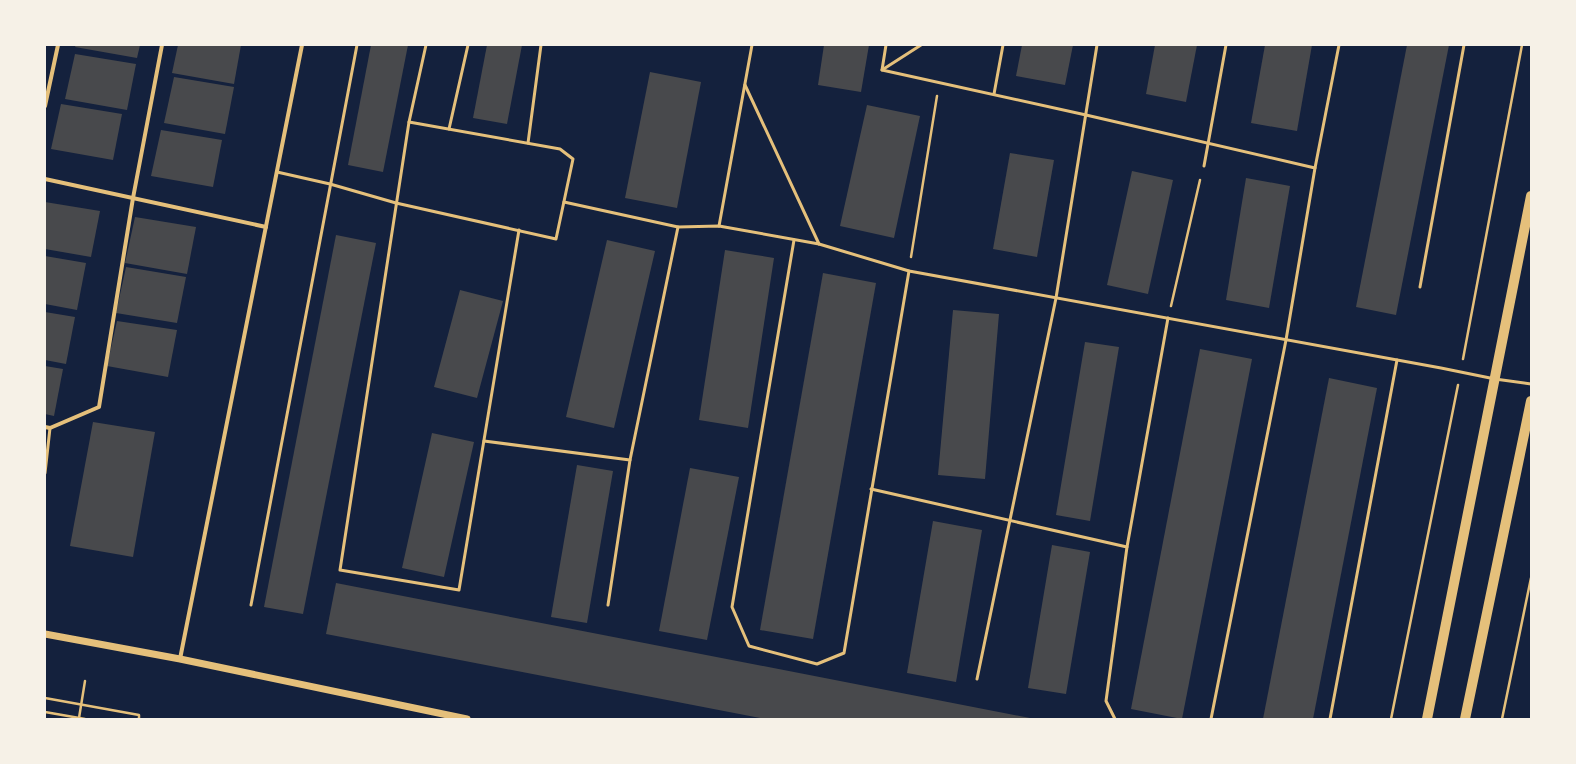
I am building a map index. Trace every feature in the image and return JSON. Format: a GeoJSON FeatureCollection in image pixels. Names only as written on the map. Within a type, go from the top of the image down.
{"type":"FeatureCollection","features":[{"type":"Feature","properties":{"kind":"main road"},"geometry":{"type":"LineString","coordinates":[[1426,719],[1531,196]]}},
{"type":"Feature","properties":{"kind":"main road"},"geometry":{"type":"LineString","coordinates":[[1466,719],[1531,401]]}},
{"type":"Feature","properties":{"kind":"street"},"geometry":{"type":"LineString","coordinates":[[45,106],[58,45]]}},
{"type":"Feature","properties":{"kind":"street"},"geometry":{"type":"LineString","coordinates":[[45,427],[50,428],[99,407],[133,198],[162,45]]}},
{"type":"Feature","properties":{"kind":"street"},"geometry":{"type":"LineString","coordinates":[[180,659],[302,45]]}},
{"type":"Feature","properties":{"kind":"street"},"geometry":{"type":"LineString","coordinates":[[45,179],[266,227]]}},
{"type":"Feature","properties":{"kind":"street"},"geometry":{"type":"LineString","coordinates":[[45,634],[180,659],[467,719]]}},
{"type":"Feature","properties":{"kind":"lane"},"geometry":{"type":"LineString","coordinates":[[251,605],[357,45]]}},
{"type":"Feature","properties":{"kind":"lane"},"geometry":{"type":"LineString","coordinates":[[426,45],[409,122],[340,570],[459,590],[519,230]]}},
{"type":"Feature","properties":{"kind":"lane"},"geometry":{"type":"LineString","coordinates":[[449,129],[468,45]]}},
{"type":"Feature","properties":{"kind":"lane"},"geometry":{"type":"LineString","coordinates":[[528,143],[541,45]]}},
{"type":"Feature","properties":{"kind":"lane"},"geometry":{"type":"LineString","coordinates":[[719,226],[752,45]]}},
{"type":"Feature","properties":{"kind":"lane"},"geometry":{"type":"LineString","coordinates":[[882,70],[886,45]]}},
{"type":"Feature","properties":{"kind":"lane"},"geometry":{"type":"LineString","coordinates":[[882,70],[922,45]]}},
{"type":"Feature","properties":{"kind":"lane"},"geometry":{"type":"LineString","coordinates":[[994,94],[1003,45]]}},
{"type":"Feature","properties":{"kind":"lane"},"geometry":{"type":"LineString","coordinates":[[977,679],[1056,298],[1097,45]]}},
{"type":"Feature","properties":{"kind":"lane"},"geometry":{"type":"LineString","coordinates":[[1204,166],[1226,45]]}},
{"type":"Feature","properties":{"kind":"lane"},"geometry":{"type":"LineString","coordinates":[[1211,719],[1286,340],[1315,168],[1339,45]]}},
{"type":"Feature","properties":{"kind":"lane"},"geometry":{"type":"LineString","coordinates":[[1420,287],[1464,45]]}},
{"type":"Feature","properties":{"kind":"lane"},"geometry":{"type":"LineString","coordinates":[[882,70],[994,94],[1315,168]]}},
{"type":"Feature","properties":{"kind":"lane"},"geometry":{"type":"LineString","coordinates":[[745,85],[819,244]]}},
{"type":"Feature","properties":{"kind":"lane"},"geometry":{"type":"LineString","coordinates":[[277,172],[330,184],[396,203],[556,239],[573,159],[560,149],[409,122]]}},
{"type":"Feature","properties":{"kind":"lane"},"geometry":{"type":"LineString","coordinates":[[564,202],[678,227],[719,226],[819,244],[909,271],[1495,379],[1531,384]]}},
{"type":"Feature","properties":{"kind":"lane"},"geometry":{"type":"LineString","coordinates":[[608,605],[630,460],[678,227]]}},
{"type":"Feature","properties":{"kind":"lane"},"geometry":{"type":"LineString","coordinates":[[794,240],[732,607],[749,646],[817,664],[844,653],[909,271]]}},
{"type":"Feature","properties":{"kind":"lane"},"geometry":{"type":"LineString","coordinates":[[1115,719],[1106,701],[1127,547],[1168,318]]}},
{"type":"Feature","properties":{"kind":"lane"},"geometry":{"type":"LineString","coordinates":[[1330,719],[1397,360]]}},
{"type":"Feature","properties":{"kind":"lane"},"geometry":{"type":"LineString","coordinates":[[45,473],[50,428]]}},
{"type":"Feature","properties":{"kind":"lane"},"geometry":{"type":"LineString","coordinates":[[484,441],[630,460]]}},
{"type":"Feature","properties":{"kind":"lane"},"geometry":{"type":"LineString","coordinates":[[871,489],[1127,547]]}},
{"type":"Feature","properties":{"kind":"path"},"geometry":{"type":"LineString","coordinates":[[909,271],[939,82]]}},
{"type":"Feature","properties":{"kind":"path"},"geometry":{"type":"LineString","coordinates":[[1168,318],[1204,166]]}},
{"type":"Feature","properties":{"kind":"path"},"geometry":{"type":"LineString","coordinates":[[1502,719],[1531,578]]}},
{"type":"Feature","properties":{"kind":"path"},"geometry":{"type":"LineString","coordinates":[[79,718],[85,681]]}},
{"type":"Feature","properties":{"kind":"path"},"geometry":{"type":"LineString","coordinates":[[45,698],[139,714],[139,719]]}},
{"type":"Feature","properties":{"kind":"path"},"geometry":{"type":"LineString","coordinates":[[45,712],[85,719]]}},
{"type":"Feature","properties":{"kind":"building"},"geometry":{"type":"Polygon","coordinates":[[[76,45],[140,45],[137,58],[75,47],[76,45]]]}},
{"type":"Feature","properties":{"kind":"building"},"geometry":{"type":"Polygon","coordinates":[[[178,45],[241,45],[234,84],[172,73],[178,45]]]}},
{"type":"Feature","properties":{"kind":"building"},"geometry":{"type":"Polygon","coordinates":[[[371,45],[408,45],[383,172],[348,165],[371,45]]]}},
{"type":"Feature","properties":{"kind":"building"},"geometry":{"type":"Polygon","coordinates":[[[487,45],[522,45],[507,124],[473,118],[487,45]]]}},
{"type":"Feature","properties":{"kind":"building"},"geometry":{"type":"Polygon","coordinates":[[[824,45],[869,45],[861,92],[818,85],[824,45]]]}},
{"type":"Feature","properties":{"kind":"building"},"geometry":{"type":"Polygon","coordinates":[[[1022,45],[1073,45],[1065,85],[1016,76],[1022,45]]]}},
{"type":"Feature","properties":{"kind":"building"},"geometry":{"type":"Polygon","coordinates":[[[1155,45],[1197,45],[1186,102],[1146,94],[1155,45]]]}},
{"type":"Feature","properties":{"kind":"building"},"geometry":{"type":"Polygon","coordinates":[[[1265,45],[1312,45],[1297,131],[1251,123],[1265,45]]]}},
{"type":"Feature","properties":{"kind":"building"},"geometry":{"type":"Polygon","coordinates":[[[1407,45],[1449,45],[1396,315],[1356,307],[1407,45]]]}},
{"type":"Feature","properties":{"kind":"building"},"geometry":{"type":"Polygon","coordinates":[[[75,54],[136,64],[127,110],[65,99],[75,54]]]}},
{"type":"Feature","properties":{"kind":"building"},"geometry":{"type":"Polygon","coordinates":[[[650,72],[701,82],[677,208],[625,198],[650,72]]]}},
{"type":"Feature","properties":{"kind":"building"},"geometry":{"type":"Polygon","coordinates":[[[174,77],[234,87],[225,134],[164,123],[174,77]]]}},
{"type":"Feature","properties":{"kind":"building"},"geometry":{"type":"Polygon","coordinates":[[[61,104],[122,114],[113,160],[51,149],[61,104]]]}},
{"type":"Feature","properties":{"kind":"building"},"geometry":{"type":"Polygon","coordinates":[[[867,105],[920,116],[894,238],[840,226],[867,105]]]}},
{"type":"Feature","properties":{"kind":"building"},"geometry":{"type":"Polygon","coordinates":[[[161,130],[222,140],[213,187],[151,176],[161,130]]]}},
{"type":"Feature","properties":{"kind":"building"},"geometry":{"type":"Polygon","coordinates":[[[1010,153],[1054,160],[1037,257],[993,249],[1010,153]]]}},
{"type":"Feature","properties":{"kind":"building"},"geometry":{"type":"Polygon","coordinates":[[[1132,171],[1173,180],[1148,294],[1107,285],[1132,171]]]}},
{"type":"Feature","properties":{"kind":"building"},"geometry":{"type":"Polygon","coordinates":[[[1246,178],[1290,186],[1269,308],[1226,300],[1246,178]]]}},
{"type":"Feature","properties":{"kind":"building"},"geometry":{"type":"Polygon","coordinates":[[[45,202],[100,211],[91,257],[45,249],[45,202]]]}},
{"type":"Feature","properties":{"kind":"building"},"geometry":{"type":"Polygon","coordinates":[[[135,217],[196,227],[187,274],[125,263],[135,217]]]}},
{"type":"Feature","properties":{"kind":"building"},"geometry":{"type":"Polygon","coordinates":[[[336,235],[376,243],[303,614],[264,607],[336,235]]]}},
{"type":"Feature","properties":{"kind":"building"},"geometry":{"type":"Polygon","coordinates":[[[607,240],[655,251],[614,428],[566,417],[607,240]]]}},
{"type":"Feature","properties":{"kind":"building"},"geometry":{"type":"Polygon","coordinates":[[[725,250],[774,258],[748,428],[699,420],[725,250]]]}},
{"type":"Feature","properties":{"kind":"building"},"geometry":{"type":"Polygon","coordinates":[[[45,256],[86,263],[77,310],[45,304],[45,256]]]}},
{"type":"Feature","properties":{"kind":"building"},"geometry":{"type":"Polygon","coordinates":[[[126,267],[186,277],[177,323],[116,313],[126,267]]]}},
{"type":"Feature","properties":{"kind":"building"},"geometry":{"type":"Polygon","coordinates":[[[823,273],[876,283],[813,639],[760,630],[823,273]]]}},
{"type":"Feature","properties":{"kind":"building"},"geometry":{"type":"Polygon","coordinates":[[[460,290],[503,301],[477,398],[434,387],[460,290]]]}},
{"type":"Feature","properties":{"kind":"building"},"geometry":{"type":"Polygon","coordinates":[[[953,310],[999,314],[985,479],[938,475],[953,310]]]}},
{"type":"Feature","properties":{"kind":"building"},"geometry":{"type":"Polygon","coordinates":[[[45,312],[75,317],[66,364],[45,360],[45,312]]]}},
{"type":"Feature","properties":{"kind":"building"},"geometry":{"type":"Polygon","coordinates":[[[117,321],[177,330],[168,377],[107,366],[117,321]]]}},
{"type":"Feature","properties":{"kind":"building"},"geometry":{"type":"Polygon","coordinates":[[[1085,342],[1119,347],[1090,521],[1056,515],[1085,342]]]}},
{"type":"Feature","properties":{"kind":"building"},"geometry":{"type":"Polygon","coordinates":[[[1200,349],[1252,359],[1182,719],[1131,709],[1200,349]]]}},
{"type":"Feature","properties":{"kind":"building"},"geometry":{"type":"Polygon","coordinates":[[[45,366],[63,369],[54,416],[45,414],[45,366]]]}},
{"type":"Feature","properties":{"kind":"building"},"geometry":{"type":"Polygon","coordinates":[[[1329,378],[1377,388],[1313,719],[1263,719],[1329,378]]]}},
{"type":"Feature","properties":{"kind":"building"},"geometry":{"type":"Polygon","coordinates":[[[93,422],[155,432],[133,557],[70,546],[93,422]]]}},
{"type":"Feature","properties":{"kind":"building"},"geometry":{"type":"Polygon","coordinates":[[[432,433],[474,442],[444,577],[402,568],[432,433]]]}},
{"type":"Feature","properties":{"kind":"building"},"geometry":{"type":"Polygon","coordinates":[[[577,465],[613,471],[587,623],[551,617],[577,465]]]}},
{"type":"Feature","properties":{"kind":"building"},"geometry":{"type":"Polygon","coordinates":[[[690,468],[739,477],[707,640],[659,631],[690,468]]]}},
{"type":"Feature","properties":{"kind":"building"},"geometry":{"type":"Polygon","coordinates":[[[933,521],[982,530],[956,682],[907,673],[933,521]]]}},
{"type":"Feature","properties":{"kind":"building"},"geometry":{"type":"Polygon","coordinates":[[[1052,545],[1090,552],[1066,694],[1028,688],[1052,545]]]}},
{"type":"Feature","properties":{"kind":"building"},"geometry":{"type":"Polygon","coordinates":[[[336,583],[1030,719],[765,719],[326,634],[336,583]]]}}]}
